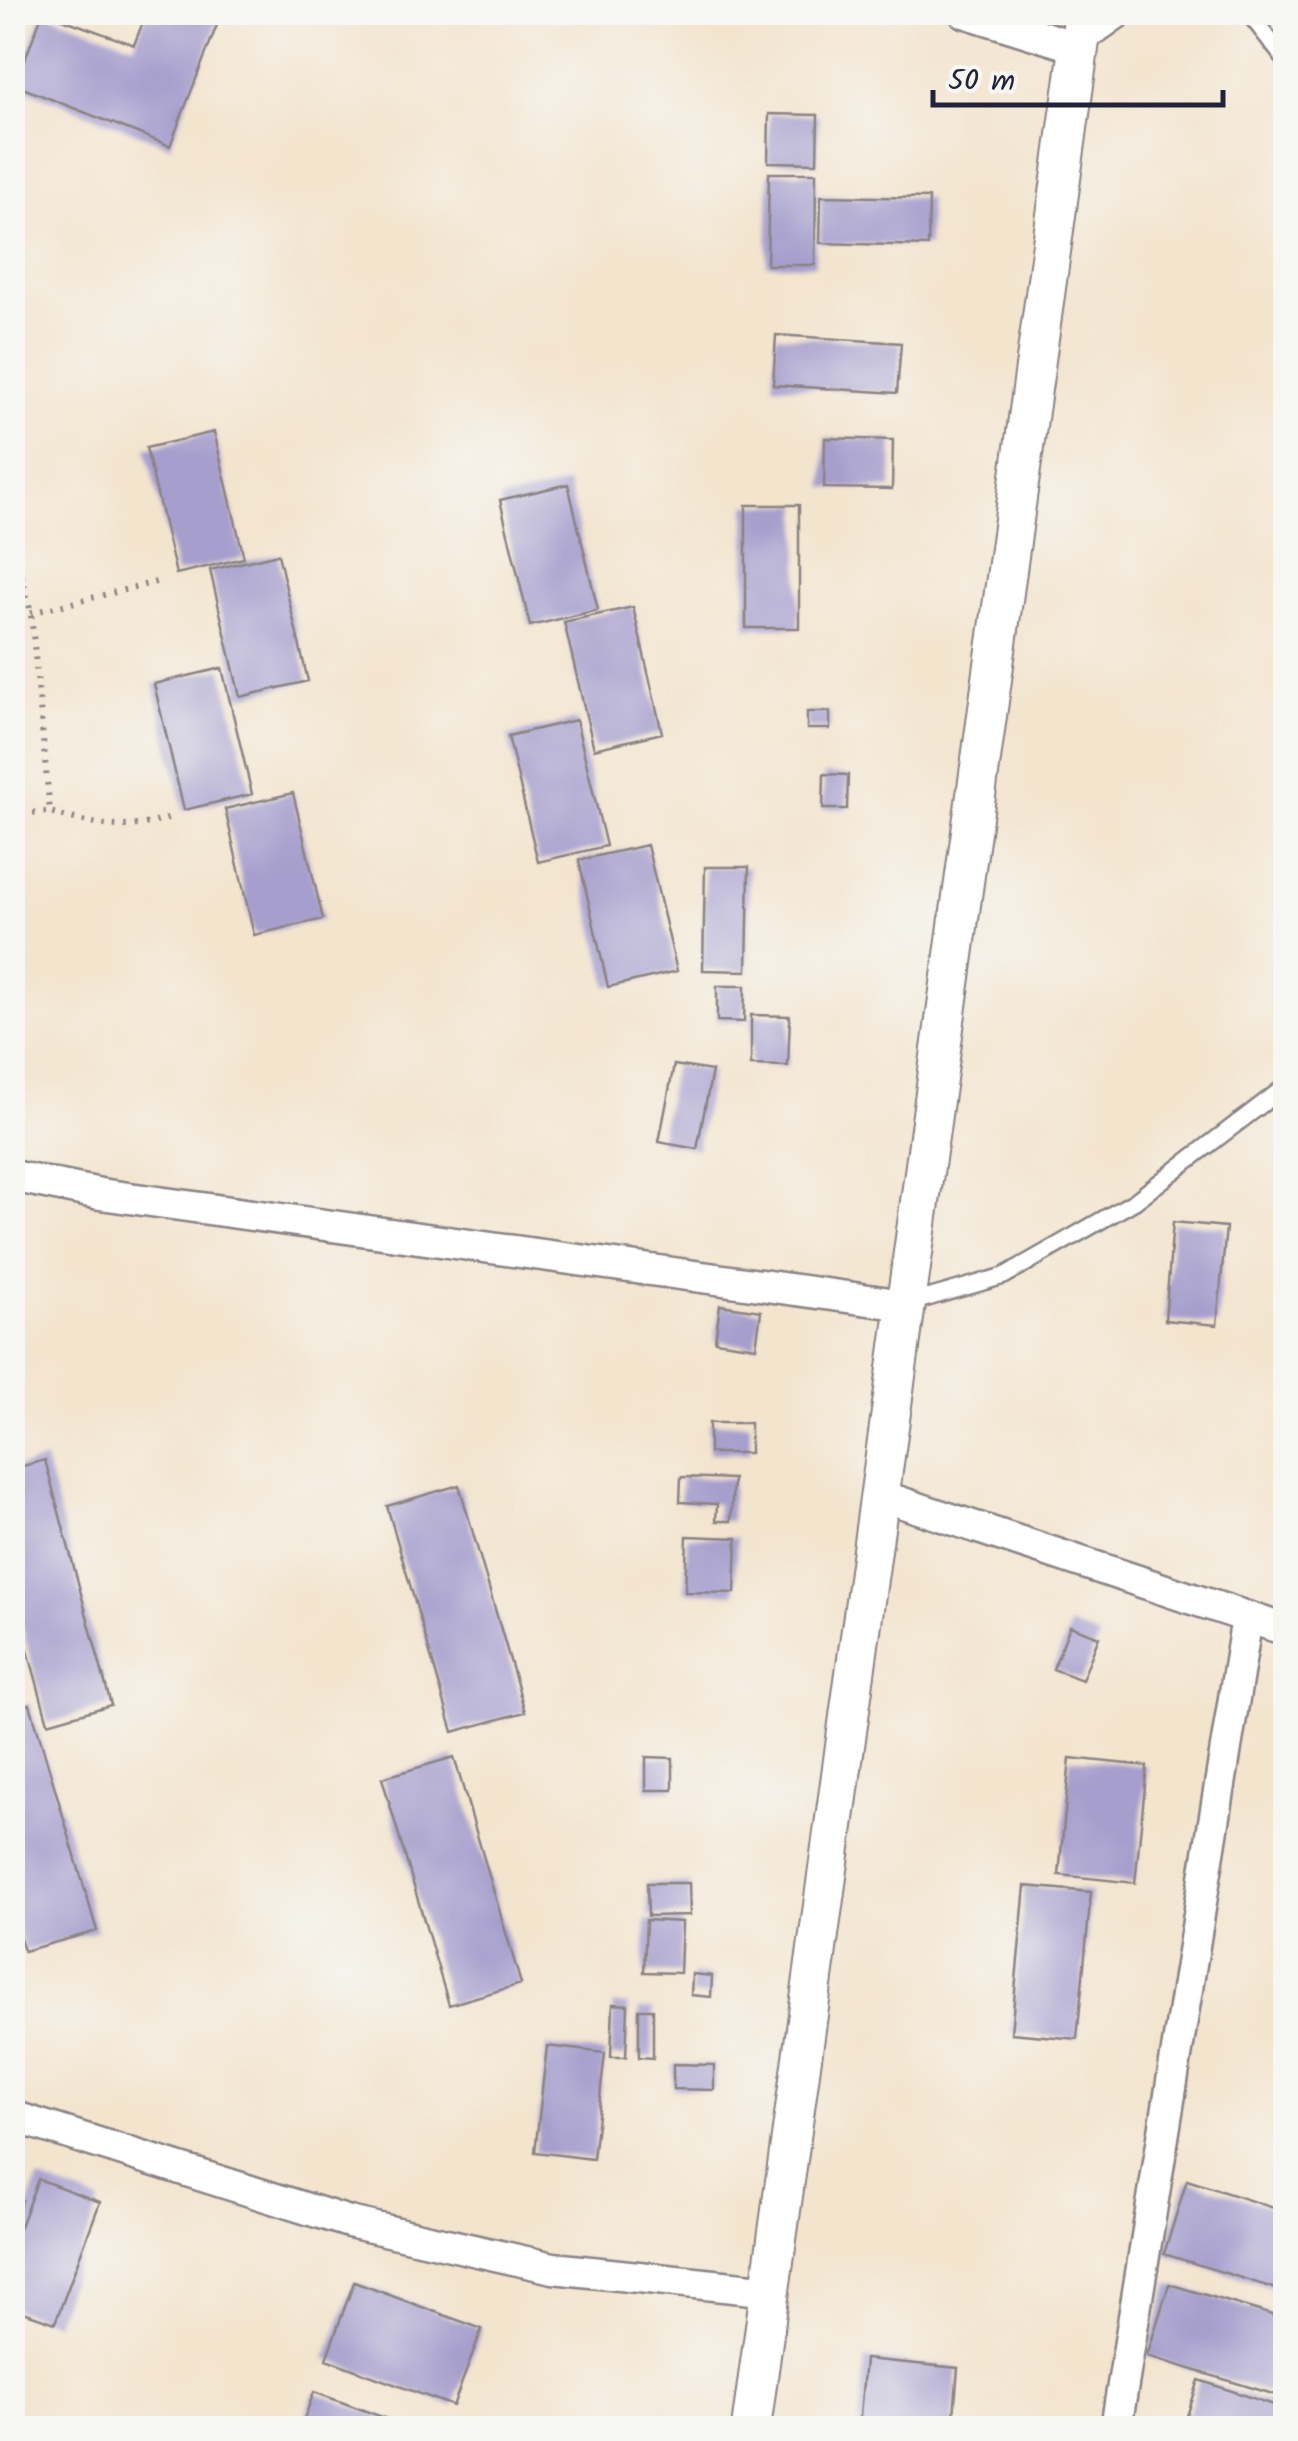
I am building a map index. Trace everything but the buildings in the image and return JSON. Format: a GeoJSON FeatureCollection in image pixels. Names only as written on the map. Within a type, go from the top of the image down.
{"type":"FeatureCollection","features":[{"type":"Feature","properties":{"kind":"street"},"geometry":{"type":"LineString","coordinates":[[751,2428],[1082,30],[964,12]]}},
{"type":"Feature","properties":{"kind":"street"},"geometry":{"type":"LineString","coordinates":[[12,1176],[100,1194],[905,1305]]}},
{"type":"Feature","properties":{"kind":"street"},"geometry":{"type":"LineString","coordinates":[[879,1494],[1286,1630]]}},
{"type":"Feature","properties":{"kind":"street"},"geometry":{"type":"LineString","coordinates":[[1116,2428],[1247,1618]]}},
{"type":"Feature","properties":{"kind":"street"},"geometry":{"type":"LineString","coordinates":[[12,2116],[349,2222],[553,2268],[770,2291]]}},
{"type":"Feature","properties":{"kind":"lane"},"geometry":{"type":"LineString","coordinates":[[1082,30],[1131,12]]}},
{"type":"Feature","properties":{"kind":"lane"},"geometry":{"type":"LineString","coordinates":[[1248,12],[1286,61]]}},
{"type":"Feature","properties":{"kind":"lane"},"geometry":{"type":"LineString","coordinates":[[905,1305],[1004,1276],[1136,1201],[1286,1086]]}},
{"type":"Feature","properties":{"kind":"path"},"geometry":{"type":"LineString","coordinates":[[12,534],[30,613],[50,812]]}},
{"type":"Feature","properties":{"kind":"path"},"geometry":{"type":"LineString","coordinates":[[30,613],[156,582]]}},
{"type":"Feature","properties":{"kind":"path"},"geometry":{"type":"LineString","coordinates":[[12,813],[50,812],[105,828],[143,826],[170,817]]}}]}
